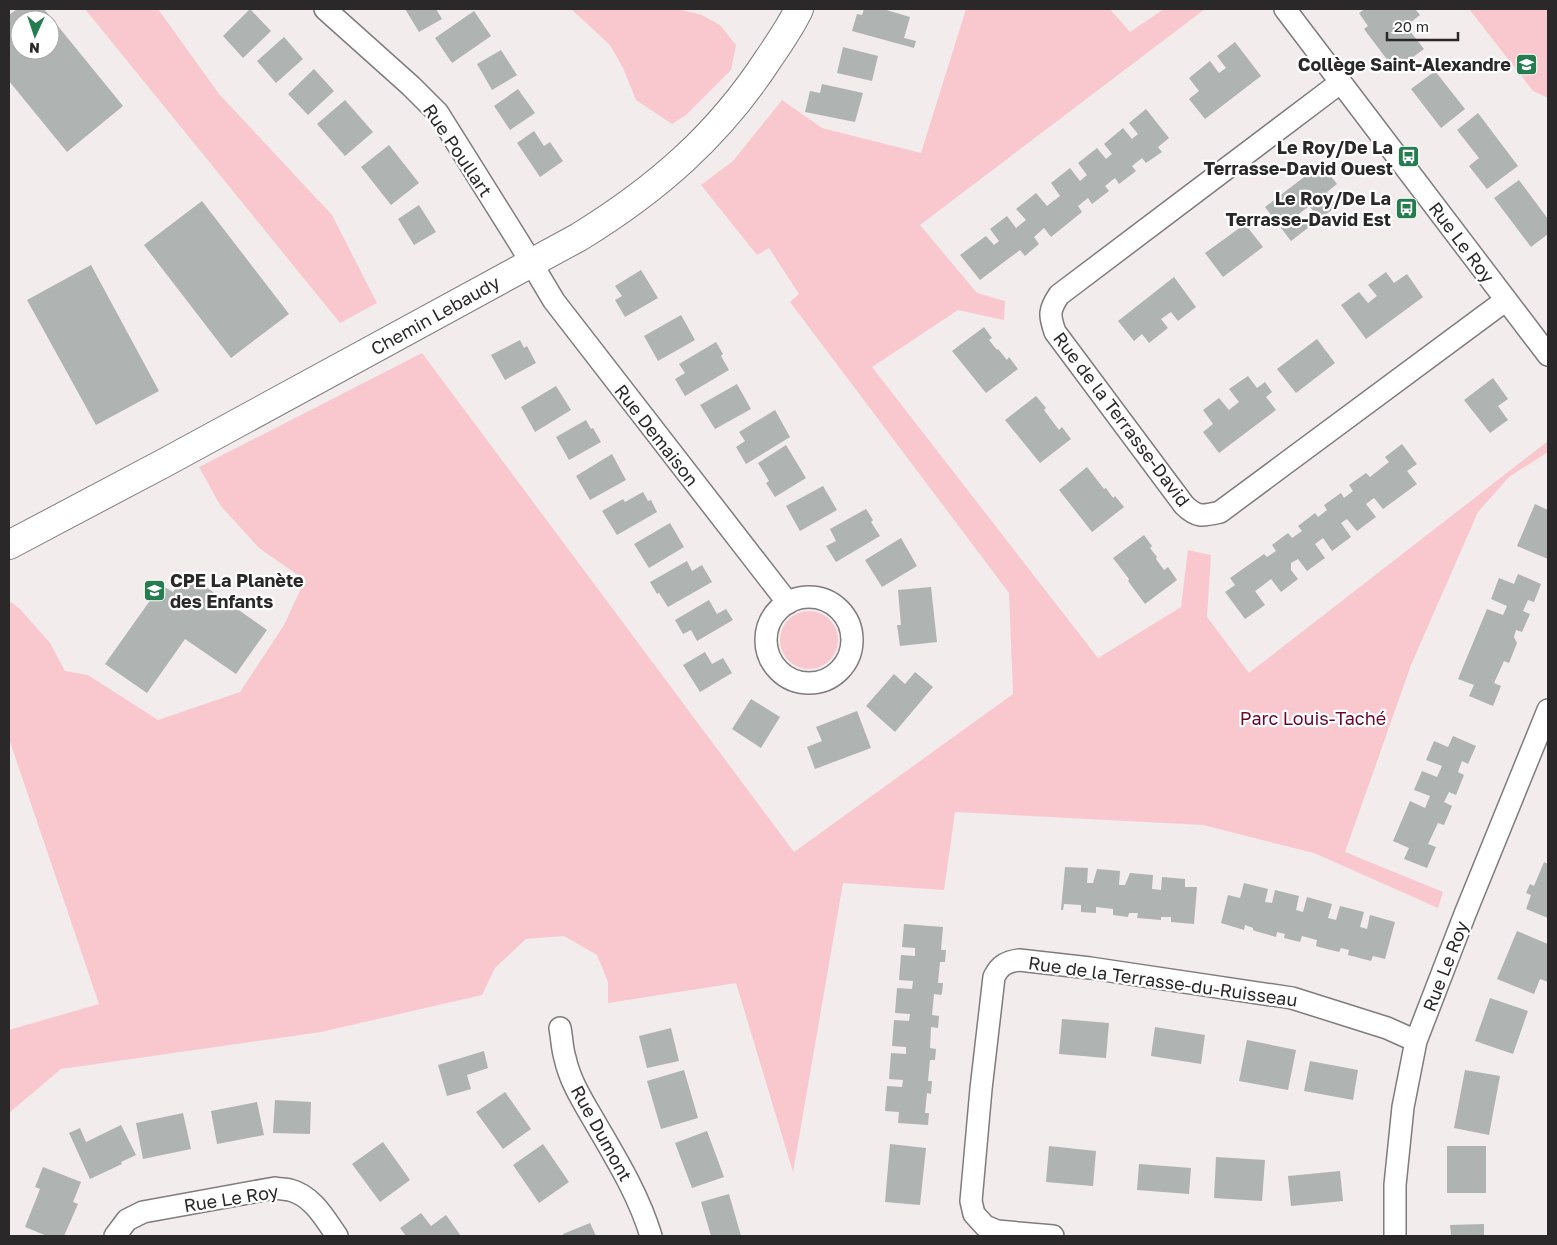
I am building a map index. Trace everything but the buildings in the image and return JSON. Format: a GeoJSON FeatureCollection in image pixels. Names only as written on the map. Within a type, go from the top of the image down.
{"type":"FeatureCollection","features":[{"type":"Feature","properties":{"kind":"street","name":"Rue Poullart"},"geometry":{"type":"LineString","coordinates":[[325,9],[411,86],[438,113],[531,262]]}},
{"type":"Feature","properties":{"kind":"street","name":"Chemin Lebaudy"},"geometry":{"type":"LineString","coordinates":[[9,545],[166,462],[579,237],[606,220],[665,176],[698,147],[725,118],[757,77],[799,9]]}},
{"type":"Feature","properties":{"kind":"street","name":"Rue Le Roy"},"geometry":{"type":"LineString","coordinates":[[1285,9],[1548,355]]}},
{"type":"Feature","properties":{"kind":"street","name":"Rue de la Terrasse-David"},"geometry":{"type":"LineString","coordinates":[[1341,82],[1059,295],[1052,306],[1050,319],[1055,332],[1184,505],[1192,513],[1204,516],[1220,512],[1506,300]]}},
{"type":"Feature","properties":{"kind":"street","name":"Rue Demaison"},"geometry":{"type":"LineString","coordinates":[[531,262],[554,301],[788,604]]}},
{"type":"Feature","properties":{"kind":"street"},"geometry":{"type":"LineString","coordinates":[[800,598],[826,601],[839,609],[847,619],[851,628],[851,653],[844,666],[835,676],[822,682],[806,684],[791,680],[773,663],[768,651],[766,635],[776,613],[788,604],[800,598]]}},
{"type":"Feature","properties":{"kind":"street","name":"Rue Le Roy"},"geometry":{"type":"LineString","coordinates":[[1395,1236],[1395,1185],[1402,1107],[1416,1042],[1465,914],[1542,741],[1548,710]]}},
{"type":"Feature","properties":{"kind":"street","name":"Rue de la Terrasse-du-Ruisseau"},"geometry":{"type":"LineString","coordinates":[[1053,1236],[997,1231],[985,1226],[974,1214],[972,1201],[981,1089],[994,977],[999,967],[1008,962],[1019,960],[1090,968],[1292,998],[1387,1028],[1416,1042]]}},
{"type":"Feature","properties":{"kind":"street","name":"Rue Dumont"},"geometry":{"type":"LineString","coordinates":[[560,1028],[565,1059],[571,1077],[630,1184],[645,1216],[651,1236]]}},
{"type":"Feature","properties":{"kind":"street","name":"Rue Le Roy"},"geometry":{"type":"LineString","coordinates":[[115,1236],[127,1220],[143,1212],[274,1188],[291,1190],[305,1197],[315,1206],[337,1236]]}},
{"type":"Feature","properties":{"kind":"green space"},"geometry":{"type":"Polygon","coordinates":[[[85,9],[158,9],[219,94],[332,215],[377,303],[340,323],[85,9]]]}},
{"type":"Feature","properties":{"kind":"green space"},"geometry":{"type":"Polygon","coordinates":[[[571,9],[677,9],[702,15],[720,25],[736,45],[731,70],[686,115],[672,124],[636,100],[623,68],[610,45],[571,9]]]}},
{"type":"Feature","properties":{"kind":"green space","name":"Parc Louis-Taché"},"geometry":{"type":"Polygon","coordinates":[[[966,9],[1110,9],[1130,32],[1164,9],[1205,9],[920,225],[977,293],[1005,301],[1004,320],[958,310],[872,367],[1098,658],[1181,607],[1188,550],[1211,555],[1207,617],[1249,673],[1548,441],[1548,452],[1509,477],[1478,512],[1411,665],[1345,852],[1443,892],[1438,908],[1314,853],[1203,825],[955,812],[944,890],[843,883],[793,1172],[736,983],[608,1003],[608,982],[597,955],[564,936],[526,939],[495,968],[482,995],[321,1032],[61,1069],[9,1113],[9,1030],[99,1004],[9,739],[9,601],[19,608],[50,643],[65,671],[88,675],[158,720],[240,692],[284,625],[305,580],[259,548],[220,505],[199,467],[422,353],[794,852],[1013,694],[1009,593],[790,302],[799,294],[769,248],[757,255],[701,185],[733,161],[782,100],[822,128],[921,153],[966,9]]]}},
{"type":"Feature","properties":{"kind":"green space","name":"Collège Saint-Alexandre"},"geometry":{"type":"Polygon","coordinates":[[[1469,9],[1548,9],[1548,98],[1533,91],[1469,9]]]}},
{"type":"Feature","properties":{"kind":"green space"},"geometry":{"type":"Polygon","coordinates":[[[809,611],[820,613],[830,619],[836,629],[838,640],[836,651],[830,661],[820,667],[809,669],[798,667],[788,661],[782,651],[780,640],[782,629],[788,619],[798,613],[809,611]]]}},
{"type":"Feature","properties":{"kind":"place","name":"Collège Saint-Alexandre"},"geometry":{"type":"Point","coordinates":[1527,64]}},
{"type":"Feature","properties":{"kind":"place","name":"Le Roy/De La Terrasse-David Ouest"},"geometry":{"type":"Point","coordinates":[1409,157]}},
{"type":"Feature","properties":{"kind":"place","name":"Le Roy/De La Terrasse-David Est"},"geometry":{"type":"Point","coordinates":[1407,208]}},
{"type":"Feature","properties":{"kind":"place","name":"CPE La Planète des Enfants"},"geometry":{"type":"Point","coordinates":[154,590]}}]}
